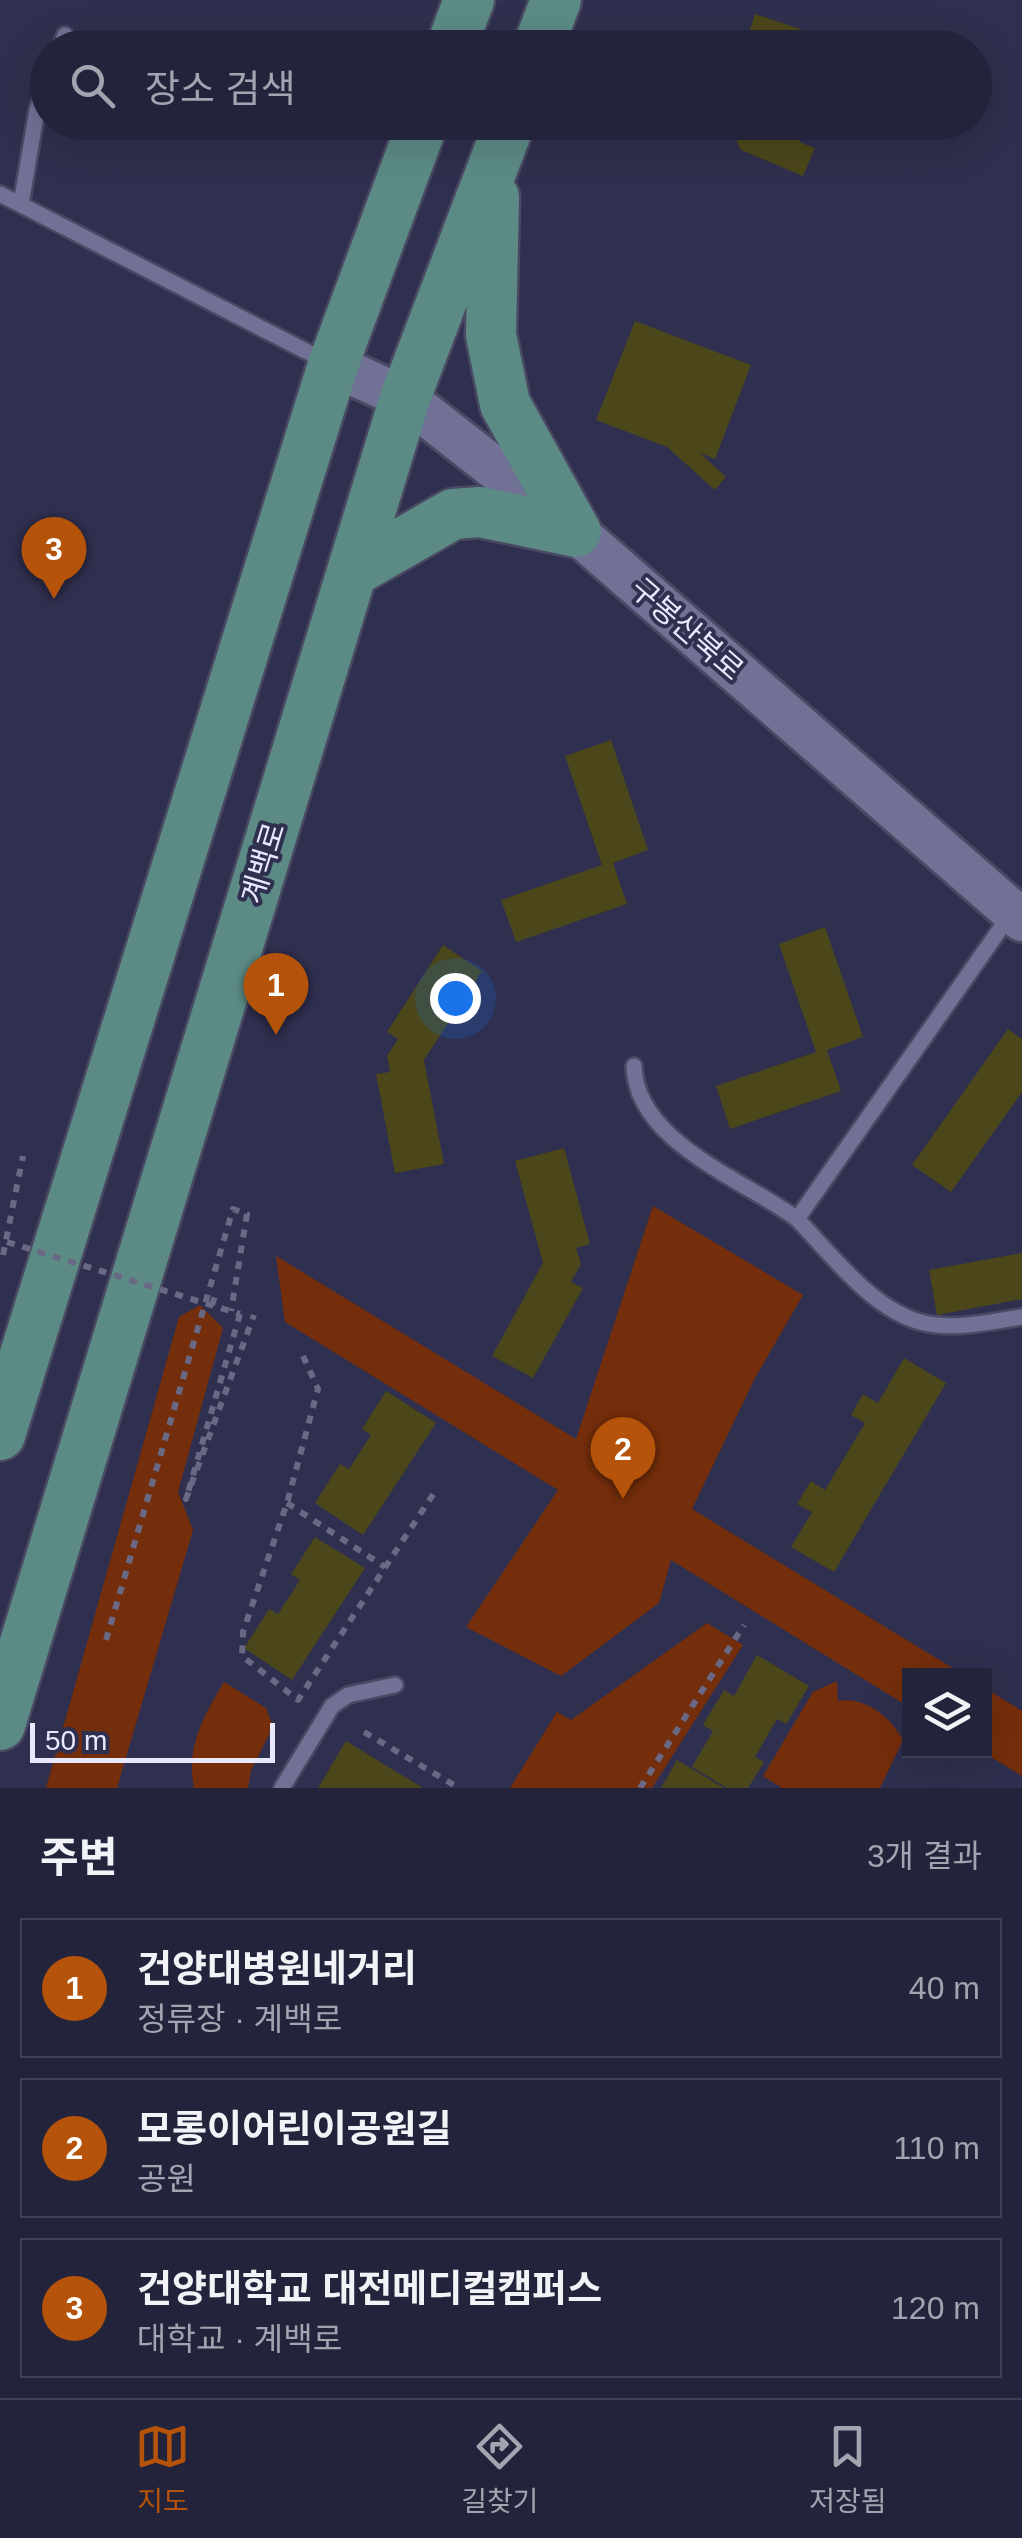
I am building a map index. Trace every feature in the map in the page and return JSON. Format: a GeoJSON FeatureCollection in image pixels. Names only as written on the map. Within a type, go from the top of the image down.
{"type":"FeatureCollection","features":[{"type":"Feature","properties":{"kind":"main road"},"geometry":{"type":"LineString","coordinates":[[458,30],[469,0]]}},
{"type":"Feature","properties":{"kind":"main road"},"geometry":{"type":"LineString","coordinates":[[545,30],[556,0]]}},
{"type":"Feature","properties":{"kind":"main road"},"geometry":{"type":"LineString","coordinates":[[0,1436],[333,364],[416,140]]}},
{"type":"Feature","properties":{"kind":"main road"},"geometry":{"type":"LineString","coordinates":[[502,144],[491,335],[505,404],[576,532]]}},
{"type":"Feature","properties":{"kind":"main road","name":"계백로"},"geometry":{"type":"LineString","coordinates":[[0,1725],[405,398],[502,144]]}},
{"type":"Feature","properties":{"kind":"main road","name":"구봉산북로"},"geometry":{"type":"LineString","coordinates":[[333,364],[405,398],[576,532],[1017,916]]}},
{"type":"Feature","properties":{"kind":"main road"},"geometry":{"type":"LineString","coordinates":[[352,572],[453,514],[480,512],[576,532]]}},
{"type":"Feature","properties":{"kind":"lane"},"geometry":{"type":"LineString","coordinates":[[20,204],[32,140]]}},
{"type":"Feature","properties":{"kind":"lane"},"geometry":{"type":"LineString","coordinates":[[0,194],[333,364]]}},
{"type":"Feature","properties":{"kind":"lane"},"geometry":{"type":"LineString","coordinates":[[797,1219],[1017,916]]}},
{"type":"Feature","properties":{"kind":"lane"},"geometry":{"type":"LineString","coordinates":[[634,1066],[634,1086],[652,1118],[686,1150],[797,1219],[879,1299],[906,1318],[955,1326],[1022,1317]]}},
{"type":"Feature","properties":{"kind":"lane"},"geometry":{"type":"LineString","coordinates":[[282,1788],[332,1706],[348,1695],[395,1685]]}},
{"type":"Feature","properties":{"kind":"path"},"geometry":{"type":"LineString","coordinates":[[3,1255],[22,1156]]}},
{"type":"Feature","properties":{"kind":"path"},"geometry":{"type":"LineString","coordinates":[[106,1640],[233,1208],[247,1214],[231,1310]]}},
{"type":"Feature","properties":{"kind":"path"},"geometry":{"type":"LineString","coordinates":[[7,1242],[240,1314],[186,1499],[254,1314]]}},
{"type":"Feature","properties":{"kind":"path"},"geometry":{"type":"LineString","coordinates":[[212,1305],[216,1293]]}},
{"type":"Feature","properties":{"kind":"path"},"geometry":{"type":"LineString","coordinates":[[302,1356],[318,1389],[287,1503],[240,1645],[242,1656],[260,1675],[298,1700],[434,1493]]}},
{"type":"Feature","properties":{"kind":"path"},"geometry":{"type":"LineString","coordinates":[[287,1503],[385,1567]]}},
{"type":"Feature","properties":{"kind":"path"},"geometry":{"type":"LineString","coordinates":[[640,1788],[744,1625]]}},
{"type":"Feature","properties":{"kind":"path"},"geometry":{"type":"LineString","coordinates":[[364,1732],[459,1788]]}},
{"type":"Feature","properties":{"kind":"shaded area"},"geometry":{"type":"Polygon","coordinates":[[[653,1206],[803,1295],[755,1378],[692,1509],[953,1668],[902,1668],[902,1703],[671,1560],[659,1603],[561,1676],[466,1627],[558,1490],[285,1322],[276,1256],[576,1439],[653,1206]]]}},
{"type":"Feature","properties":{"kind":"shaded area"},"geometry":{"type":"Polygon","coordinates":[[[200,1305],[223,1328],[178,1492],[193,1530],[117,1788],[46,1788],[179,1317],[200,1305]]]}},
{"type":"Feature","properties":{"kind":"shaded area"},"geometry":{"type":"Polygon","coordinates":[[[707,1623],[743,1645],[652,1788],[510,1788],[557,1712],[571,1720],[707,1623]]]}},
{"type":"Feature","properties":{"kind":"shaded area"},"geometry":{"type":"Polygon","coordinates":[[[837,1681],[838,1701],[857,1702],[876,1710],[902,1739],[880,1788],[782,1788],[763,1776],[813,1692],[837,1681]]]}},
{"type":"Feature","properties":{"kind":"shaded area"},"geometry":{"type":"Polygon","coordinates":[[[224,1682],[266,1708],[273,1727],[251,1770],[248,1788],[194,1788],[194,1746],[224,1682]]]}},
{"type":"Feature","properties":{"kind":"shaded area"},"geometry":{"type":"Polygon","coordinates":[[[992,1692],[1022,1711],[1022,1776],[992,1758],[992,1692]]]}},
{"type":"Feature","properties":{"kind":"building"},"geometry":{"type":"Polygon","coordinates":[[[755,14],[803,30],[750,30],[755,14]]]}},
{"type":"Feature","properties":{"kind":"building"},"geometry":{"type":"Polygon","coordinates":[[[736,140],[800,140],[815,148],[803,176],[741,150],[736,140]]]}},
{"type":"Feature","properties":{"kind":"building"},"geometry":{"type":"Polygon","coordinates":[[[635,321],[751,365],[715,459],[700,453],[726,477],[715,490],[667,447],[596,420],[635,321]]]}},
{"type":"Feature","properties":{"kind":"building"},"geometry":{"type":"Polygon","coordinates":[[[611,740],[648,850],[613,863],[627,904],[516,942],[501,900],[602,865],[565,756],[611,740]]]}},
{"type":"Feature","properties":{"kind":"building"},"geometry":{"type":"Polygon","coordinates":[[[825,927],[863,1037],[827,1050],[841,1091],[730,1129],[716,1086],[816,1052],[779,944],[825,927]]]}},
{"type":"Feature","properties":{"kind":"building"},"geometry":{"type":"Polygon","coordinates":[[[443,945],[482,971],[424,1060],[444,1164],[395,1173],[376,1074],[390,1072],[387,1056],[398,1039],[387,1032],[443,945]]]}},
{"type":"Feature","properties":{"kind":"building"},"geometry":{"type":"Polygon","coordinates":[[[1008,1029],[1022,1039],[1022,1092],[951,1192],[912,1165],[1008,1029]]]}},
{"type":"Feature","properties":{"kind":"building"},"geometry":{"type":"Polygon","coordinates":[[[564,1148],[590,1244],[576,1248],[581,1264],[571,1282],[583,1288],[533,1378],[492,1356],[543,1263],[515,1161],[564,1148]]]}},
{"type":"Feature","properties":{"kind":"building"},"geometry":{"type":"Polygon","coordinates":[[[1022,1253],[1022,1299],[937,1315],[929,1270],[1022,1253]]]}},
{"type":"Feature","properties":{"kind":"building"},"geometry":{"type":"Polygon","coordinates":[[[904,1358],[946,1383],[834,1572],[791,1547],[812,1512],[797,1504],[811,1481],[825,1490],[865,1423],[851,1415],[863,1394],[878,1403],[904,1358]]]}},
{"type":"Feature","properties":{"kind":"building"},"geometry":{"type":"Polygon","coordinates":[[[386,1391],[436,1423],[363,1535],[315,1503],[340,1464],[349,1469],[371,1435],[362,1429],[386,1391]]]}},
{"type":"Feature","properties":{"kind":"building"},"geometry":{"type":"Polygon","coordinates":[[[315,1537],[365,1568],[292,1680],[244,1648],[269,1609],[278,1614],[300,1580],[291,1574],[315,1537]]]}},
{"type":"Feature","properties":{"kind":"building"},"geometry":{"type":"Polygon","coordinates":[[[757,1655],[809,1686],[786,1724],[777,1719],[755,1757],[764,1762],[748,1788],[727,1788],[692,1767],[713,1731],[703,1725],[724,1690],[734,1696],[757,1655]]]}},
{"type":"Feature","properties":{"kind":"building"},"geometry":{"type":"Polygon","coordinates":[[[346,1741],[423,1788],[318,1788],[346,1741]]]}},
{"type":"Feature","properties":{"kind":"building"},"geometry":{"type":"Polygon","coordinates":[[[677,1760],[692,1769],[724,1788],[661,1788],[677,1760]]]}},
{"type":"Feature","properties":{"kind":"place","name":"건양대학교 대전메디컬캠퍼스"},"geometry":{"type":"Point","coordinates":[54,599]}},
{"type":"Feature","properties":{"kind":"place","name":"건양대병원네거리"},"geometry":{"type":"Point","coordinates":[276,1035]}},
{"type":"Feature","properties":{"kind":"place","name":"모롱이어린이공원길"},"geometry":{"type":"Point","coordinates":[623,1499]}}]}
